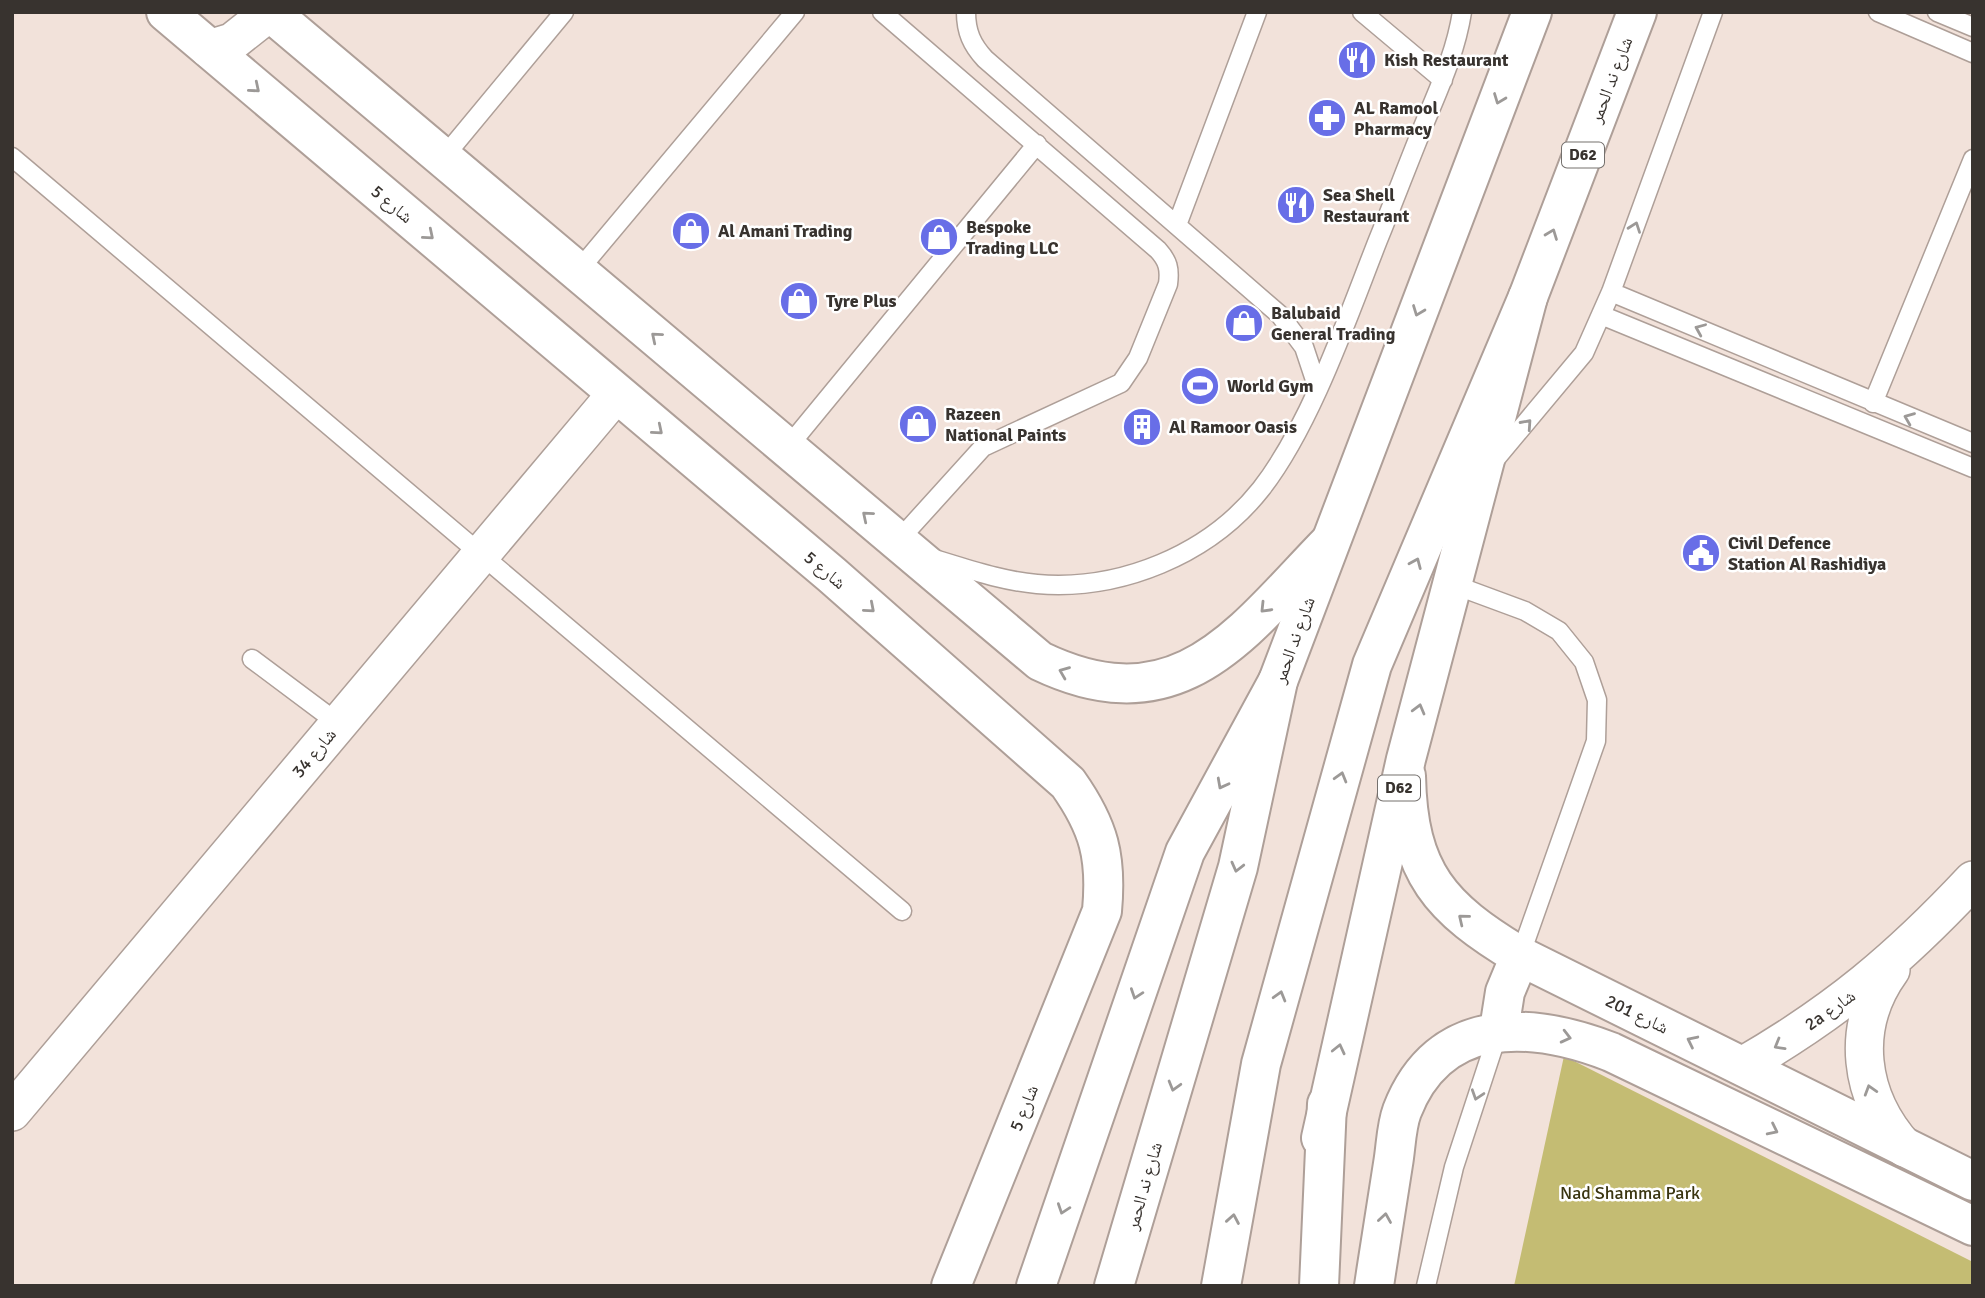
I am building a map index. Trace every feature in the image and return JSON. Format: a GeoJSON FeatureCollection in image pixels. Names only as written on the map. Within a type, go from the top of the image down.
{"type":"FeatureCollection","features":[{"type":"Feature","properties":{"kind":"main road","name":"شارع 5"},"geometry":{"type":"LineString","coordinates":[[166,12],[832,575],[1068,783],[1088,811],[1100,843],[1105,877],[1102,911],[951,1286]]}},
{"type":"Feature","properties":{"kind":"main road"},"geometry":{"type":"LineString","coordinates":[[270,12],[1041,661],[1068,674],[1097,682],[1127,685],[1158,681],[1186,672],[1213,657],[1236,638],[1330,542]]}},
{"type":"Feature","properties":{"kind":"main road","name":"شارع ند الحمر"},"geometry":{"type":"LineString","coordinates":[[1114,1286],[1238,867],[1278,681],[1532,12]]}},
{"type":"Feature","properties":{"kind":"main road","name":"شارع ند الحمر"},"geometry":{"type":"LineString","coordinates":[[1299,1286],[1326,1104],[1406,759],[1452,584],[1528,298],[1637,12]]}},
{"type":"Feature","properties":{"kind":"main road"},"geometry":{"type":"LineString","coordinates":[[1221,1286],[1261,1063],[1372,665],[1528,298]]}},
{"type":"Feature","properties":{"kind":"main road"},"geometry":{"type":"LineString","coordinates":[[1036,1286],[1185,852],[1278,681]]}},
{"type":"Feature","properties":{"kind":"main road","name":"شارع 201"},"geometry":{"type":"LineString","coordinates":[[1406,759],[1406,808],[1412,837],[1435,888],[1451,909],[1480,933],[1520,956],[1973,1181]]}},
{"type":"Feature","properties":{"kind":"main road"},"geometry":{"type":"LineString","coordinates":[[1499,1030],[1505,992],[1520,956]]}},
{"type":"Feature","properties":{"kind":"main road"},"geometry":{"type":"LineString","coordinates":[[1374,1286],[1401,1113],[1415,1083],[1439,1057],[1467,1039],[1499,1030],[1556,1034],[1611,1052],[1973,1226]]}},
{"type":"Feature","properties":{"kind":"main road"},"geometry":{"type":"LineString","coordinates":[[1319,1286],[1326,1104]]}},
{"type":"Feature","properties":{"kind":"street"},"geometry":{"type":"LineString","coordinates":[[209,49],[232,42],[270,12]]}},
{"type":"Feature","properties":{"kind":"street","name":"شارع 34"},"geometry":{"type":"LineString","coordinates":[[12,1112],[616,394]]}},
{"type":"Feature","properties":{"kind":"street","name":"2a شارع"},"geometry":{"type":"LineString","coordinates":[[1742,1066],[1831,1011],[1911,944],[1973,880]]}},
{"type":"Feature","properties":{"kind":"street","name":"2a شارع"},"geometry":{"type":"LineString","coordinates":[[1905,1148],[1877,1111],[1867,1077],[1864,1043],[1874,998],[1911,944]]}},
{"type":"Feature","properties":{"kind":"lane"},"geometry":{"type":"LineString","coordinates":[[443,158],[565,12]]}},
{"type":"Feature","properties":{"kind":"lane"},"geometry":{"type":"LineString","coordinates":[[578,271],[794,12]]}},
{"type":"Feature","properties":{"kind":"lane"},"geometry":{"type":"LineString","coordinates":[[882,12],[1037,144],[1166,259],[1170,271],[1168,284],[1138,358],[1121,383],[983,447],[903,547],[1005,580],[1034,584],[1091,584],[1146,570],[1198,544],[1242,510],[1276,467],[1317,386],[1443,79],[1462,12]]}},
{"type":"Feature","properties":{"kind":"lane"},"geometry":{"type":"LineString","coordinates":[[965,12],[974,47],[985,59],[1177,225],[1293,330],[1304,348],[1317,386]]}},
{"type":"Feature","properties":{"kind":"lane"},"geometry":{"type":"LineString","coordinates":[[1177,225],[1257,12]]}},
{"type":"Feature","properties":{"kind":"lane"},"geometry":{"type":"LineString","coordinates":[[1362,12],[1443,79]]}},
{"type":"Feature","properties":{"kind":"lane"},"geometry":{"type":"LineString","coordinates":[[1481,475],[1584,353],[1611,292],[1713,12]]}},
{"type":"Feature","properties":{"kind":"lane"},"geometry":{"type":"LineString","coordinates":[[1878,12],[1973,53]]}},
{"type":"Feature","properties":{"kind":"lane"},"geometry":{"type":"LineString","coordinates":[[1937,12],[1973,27]]}},
{"type":"Feature","properties":{"kind":"lane"},"geometry":{"type":"LineString","coordinates":[[787,448],[1037,144]]}},
{"type":"Feature","properties":{"kind":"lane"},"geometry":{"type":"LineString","coordinates":[[12,157],[902,911]]}},
{"type":"Feature","properties":{"kind":"lane"},"geometry":{"type":"LineString","coordinates":[[1873,403],[1973,159]]}},
{"type":"Feature","properties":{"kind":"lane"},"geometry":{"type":"LineString","coordinates":[[1611,292],[1973,443]]}},
{"type":"Feature","properties":{"kind":"lane"},"geometry":{"type":"LineString","coordinates":[[1601,315],[1973,468]]}},
{"type":"Feature","properties":{"kind":"lane"},"geometry":{"type":"LineString","coordinates":[[1452,584],[1525,611],[1559,631],[1584,662],[1597,700],[1596,741],[1520,956]]}},
{"type":"Feature","properties":{"kind":"lane"},"geometry":{"type":"LineString","coordinates":[[252,659],[339,724]]}},
{"type":"Feature","properties":{"kind":"lane"},"geometry":{"type":"LineString","coordinates":[[1426,1286],[1454,1167],[1499,1030]]}},
{"type":"Feature","properties":{"kind":"green space","name":"Nad Shamma Park"},"geometry":{"type":"Polygon","coordinates":[[[1564,1056],[1973,1262],[1973,1286],[1514,1286],[1564,1056]]]}},
{"type":"Feature","properties":{"kind":"place","name":"Kish Restaurant"},"geometry":{"type":"Point","coordinates":[1357,60]}},
{"type":"Feature","properties":{"kind":"place","name":"AL Ramool Pharmacy"},"geometry":{"type":"Point","coordinates":[1327,118]}},
{"type":"Feature","properties":{"kind":"place","name":"Sea Shell Restaurant"},"geometry":{"type":"Point","coordinates":[1296,205]}},
{"type":"Feature","properties":{"kind":"place","name":"Al Amani Trading"},"geometry":{"type":"Point","coordinates":[691,231]}},
{"type":"Feature","properties":{"kind":"place","name":"Bespoke Trading LLC"},"geometry":{"type":"Point","coordinates":[939,237]}},
{"type":"Feature","properties":{"kind":"place","name":"Tyre Plus"},"geometry":{"type":"Point","coordinates":[799,301]}},
{"type":"Feature","properties":{"kind":"place","name":"Balubaid General Trading"},"geometry":{"type":"Point","coordinates":[1244,323]}},
{"type":"Feature","properties":{"kind":"place","name":"World Gym"},"geometry":{"type":"Point","coordinates":[1200,386]}},
{"type":"Feature","properties":{"kind":"place","name":"Razeen National Paints"},"geometry":{"type":"Point","coordinates":[918,424]}},
{"type":"Feature","properties":{"kind":"place","name":"Al Ramoor Oasis"},"geometry":{"type":"Point","coordinates":[1142,427]}},
{"type":"Feature","properties":{"kind":"place","name":"Civil Defence Station Al Rashidiya"},"geometry":{"type":"Point","coordinates":[1701,553]}}]}
